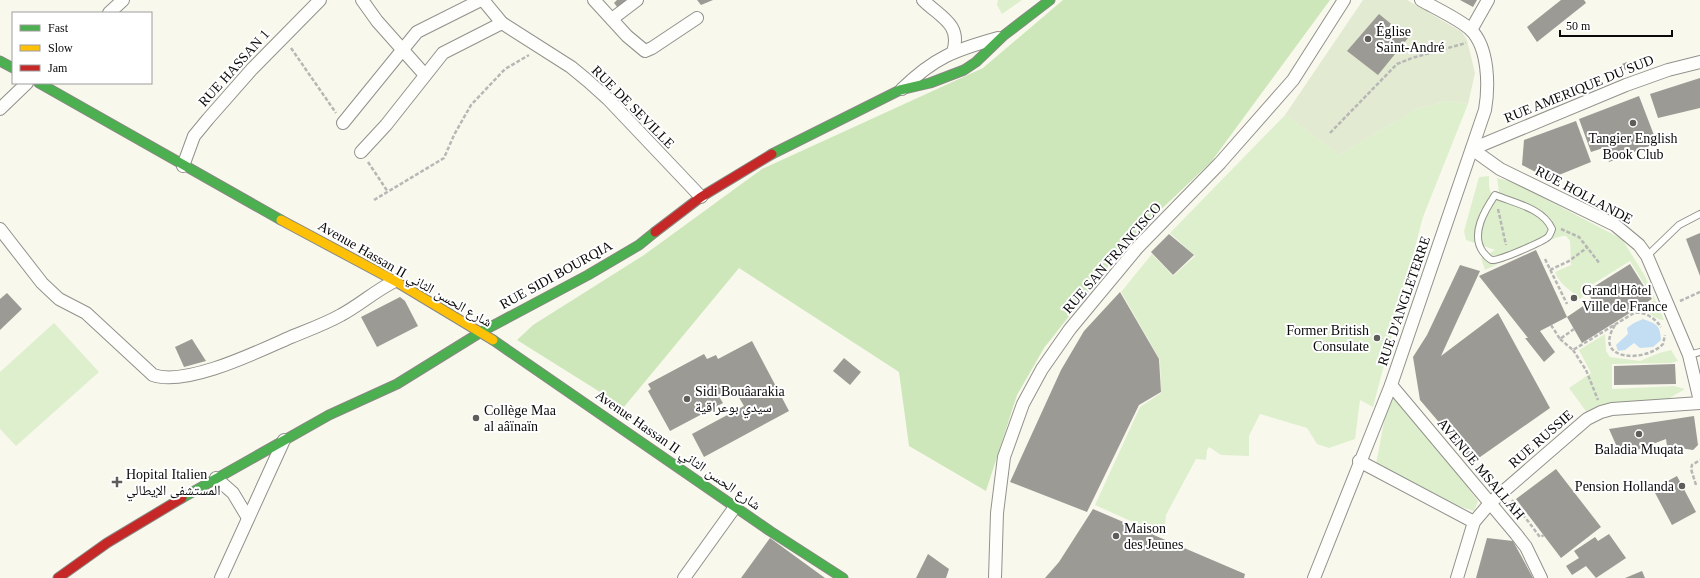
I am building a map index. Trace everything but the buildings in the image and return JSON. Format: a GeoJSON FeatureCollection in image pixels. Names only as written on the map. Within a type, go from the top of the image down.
{"type":"FeatureCollection","features":[{"type":"Feature","properties":{"kind":"street"},"geometry":{"type":"LineString","coordinates":[[110,12],[123,0]]}},
{"type":"Feature","properties":{"kind":"street","name":"RUE HASSAN 1"},"geometry":{"type":"LineString","coordinates":[[183,166],[194,136],[208,119],[257,64],[320,0]]}},
{"type":"Feature","properties":{"kind":"street"},"geometry":{"type":"LineString","coordinates":[[362,0],[377,21],[425,75]]}},
{"type":"Feature","properties":{"kind":"street"},"geometry":{"type":"LineString","coordinates":[[342,123],[417,32],[482,0]]}},
{"type":"Feature","properties":{"kind":"street","name":"RUE DE SEVILLE"},"geometry":{"type":"LineString","coordinates":[[482,0],[502,22],[571,67],[608,99],[701,197]]}},
{"type":"Feature","properties":{"kind":"street"},"geometry":{"type":"LineString","coordinates":[[594,0],[612,20],[645,51],[697,18]]}},
{"type":"Feature","properties":{"kind":"street"},"geometry":{"type":"LineString","coordinates":[[612,20],[636,0]]}},
{"type":"Feature","properties":{"kind":"street"},"geometry":{"type":"LineString","coordinates":[[923,0],[951,26],[956,39],[953,52]]}},
{"type":"Feature","properties":{"kind":"street","name":"RUE SIDI BOURQIA"},"geometry":{"type":"LineString","coordinates":[[58,578],[107,542],[216,478],[328,415],[397,384],[481,332],[588,275],[638,245],[701,197],[769,155],[900,90],[930,83],[964,70],[987,53],[1004,36],[1050,0]]}},
{"type":"Feature","properties":{"kind":"street","name":"RUE SAN FRANCISCO"},"geometry":{"type":"LineString","coordinates":[[994,578],[997,513],[1004,457],[1024,404],[1042,369],[1070,329],[1138,247],[1220,163],[1292,80],[1344,0]]}},
{"type":"Feature","properties":{"kind":"street"},"geometry":{"type":"LineString","coordinates":[[1421,0],[1474,35],[1488,0]]}},
{"type":"Feature","properties":{"kind":"street"},"geometry":{"type":"LineString","coordinates":[[361,152],[386,125],[446,50],[502,22]]}},
{"type":"Feature","properties":{"kind":"street","name":"RUE D'ANGLETERRE"},"geometry":{"type":"LineString","coordinates":[[1314,578],[1359,461],[1391,385],[1485,110],[1488,90],[1486,69],[1474,35]]}},
{"type":"Feature","properties":{"kind":"street","name":"RUE SIDI BOURQIA"},"geometry":{"type":"LineString","coordinates":[[900,90],[924,70],[953,52],[1004,36]]}},
{"type":"Feature","properties":{"kind":"street"},"geometry":{"type":"LineString","coordinates":[[0,61],[12,67]]}},
{"type":"Feature","properties":{"kind":"street","name":"RUE AMERIQUE DU SUD"},"geometry":{"type":"LineString","coordinates":[[1472,149],[1626,85],[1668,70],[1700,62]]}},
{"type":"Feature","properties":{"kind":"street"},"geometry":{"type":"LineString","coordinates":[[0,110],[26,84]]}},
{"type":"Feature","properties":{"kind":"street","name":"Avenue Hassan II شارع الحسن الثاني"},"geometry":{"type":"LineString","coordinates":[[41,84],[183,166],[395,281],[481,332],[735,507],[843,578]]}},
{"type":"Feature","properties":{"kind":"street","name":"RUE HOLLANDE"},"geometry":{"type":"LineString","coordinates":[[1472,149],[1500,169],[1615,225],[1633,240],[1646,256],[1668,306],[1695,353],[1700,402]]}},
{"type":"Feature","properties":{"kind":"street"},"geometry":{"type":"LineString","coordinates":[[0,229],[42,283],[59,299],[86,313],[153,375],[165,378],[198,372],[245,359],[341,316],[383,287],[395,281]]}},
{"type":"Feature","properties":{"kind":"street","name":"AVENUE MSALLAH"},"geometry":{"type":"LineString","coordinates":[[1391,385],[1526,547],[1541,578]]}},
{"type":"Feature","properties":{"kind":"street","name":"RUE RUSSIE"},"geometry":{"type":"LineString","coordinates":[[1457,578],[1474,522],[1490,503],[1578,425],[1601,412],[1623,408],[1700,402]]}},
{"type":"Feature","properties":{"kind":"street"},"geometry":{"type":"LineString","coordinates":[[221,578],[284,440]]}},
{"type":"Feature","properties":{"kind":"street"},"geometry":{"type":"LineString","coordinates":[[1359,461],[1474,522]]}},
{"type":"Feature","properties":{"kind":"street"},"geometry":{"type":"LineString","coordinates":[[216,478],[233,493],[248,518]]}},
{"type":"Feature","properties":{"kind":"street"},"geometry":{"type":"LineString","coordinates":[[684,578],[735,507]]}},
{"type":"Feature","properties":{"kind":"lane"},"geometry":{"type":"LineString","coordinates":[[1495,195],[1536,211],[1548,221],[1552,229],[1548,237],[1510,255],[1491,260],[1484,253],[1479,242],[1481,223],[1486,209],[1495,195]]}},
{"type":"Feature","properties":{"kind":"lane"},"geometry":{"type":"LineString","coordinates":[[1646,256],[1679,225],[1700,214]]}},
{"type":"Feature","properties":{"kind":"path"},"geometry":{"type":"LineString","coordinates":[[1330,133],[1397,64],[1474,35]]}},
{"type":"Feature","properties":{"kind":"path"},"geometry":{"type":"LineString","coordinates":[[374,200],[444,158],[454,135],[471,105],[505,69],[542,47]]}},
{"type":"Feature","properties":{"kind":"path"},"geometry":{"type":"LineString","coordinates":[[1495,195],[1504,239],[1510,255]]}},
{"type":"Feature","properties":{"kind":"path"},"geometry":{"type":"LineString","coordinates":[[1552,229],[1571,232],[1579,237],[1600,264]]}},
{"type":"Feature","properties":{"kind":"path"},"geometry":{"type":"LineString","coordinates":[[1550,270],[1569,262],[1588,248]]}},
{"type":"Feature","properties":{"kind":"path"},"geometry":{"type":"LineString","coordinates":[[1545,259],[1567,304]]}},
{"type":"Feature","properties":{"kind":"path"},"geometry":{"type":"LineString","coordinates":[[1668,306],[1700,292]]}},
{"type":"Feature","properties":{"kind":"path"},"geometry":{"type":"LineString","coordinates":[[1573,350],[1634,313],[1642,313],[1659,324],[1664,332],[1665,341],[1660,348],[1650,353],[1624,356],[1614,352],[1610,341],[1612,330],[1615,325]]}},
{"type":"Feature","properties":{"kind":"path"},"geometry":{"type":"LineString","coordinates":[[1551,325],[1560,339],[1573,350],[1586,370],[1601,412]]}},
{"type":"Feature","properties":{"kind":"path"},"geometry":{"type":"LineString","coordinates":[[1560,339],[1574,329]]}},
{"type":"Feature","properties":{"kind":"path"},"geometry":{"type":"LineString","coordinates":[[1696,486],[1691,469],[1692,466],[1700,460]]}},
{"type":"Feature","properties":{"kind":"path"},"geometry":{"type":"LineString","coordinates":[[1505,490],[1540,537],[1544,535]]}},
{"type":"Feature","properties":{"kind":"green space"},"geometry":{"type":"Polygon","coordinates":[[[998,0],[1022,0],[1002,14],[997,5],[998,0]]]}},
{"type":"Feature","properties":{"kind":"green space"},"geometry":{"type":"Polygon","coordinates":[[[1063,0],[1330,0],[1211,162],[1130,239],[1044,348],[1017,395],[986,491],[909,446],[899,372],[739,268],[624,407],[517,340],[533,325],[644,255],[762,169],[983,68],[1063,0]]]}},
{"type":"Feature","properties":{"kind":"green space"},"geometry":{"type":"Polygon","coordinates":[[[1363,0],[1407,0],[1462,32],[1467,40],[1475,73],[1468,104],[1448,101],[1417,109],[1339,155],[1285,115],[1363,0]]]}},
{"type":"Feature","properties":{"kind":"green space"},"geometry":{"type":"Polygon","coordinates":[[[1448,101],[1468,104],[1423,217],[1373,407],[1360,400],[1355,439],[1329,448],[1317,444],[1307,428],[1260,414],[1249,436],[1249,456],[1221,455],[1209,447],[1207,450],[1206,460],[1196,459],[1166,515],[1164,536],[1095,505],[1140,407],[1161,393],[1160,360],[1121,292],[1152,254],[1173,276],[1195,256],[1170,233],[1285,115],[1339,155],[1417,109],[1448,101]]]}},
{"type":"Feature","properties":{"kind":"green space"},"geometry":{"type":"Polygon","coordinates":[[[1489,176],[1489,186],[1493,201],[1500,199],[1497,178],[1513,182],[1622,239],[1645,276],[1664,320],[1650,314],[1643,307],[1654,300],[1630,261],[1582,291],[1584,296],[1579,299],[1560,281],[1555,272],[1571,265],[1570,241],[1566,236],[1539,244],[1485,270],[1481,258],[1495,250],[1466,240],[1464,231],[1479,177],[1489,176]]]}},
{"type":"Feature","properties":{"kind":"green space"},"geometry":{"type":"Polygon","coordinates":[[[54,323],[99,372],[16,446],[0,429],[0,372],[54,323]]]}},
{"type":"Feature","properties":{"kind":"green space"},"geometry":{"type":"Polygon","coordinates":[[[1605,334],[1606,351],[1610,357],[1640,361],[1671,350],[1678,361],[1671,363],[1612,364],[1612,389],[1674,386],[1685,389],[1668,399],[1636,402],[1588,414],[1569,388],[1591,373],[1579,350],[1605,334]]]}},
{"type":"Feature","properties":{"kind":"green space"},"geometry":{"type":"Polygon","coordinates":[[[1391,385],[1478,501],[1474,511],[1455,505],[1376,464],[1391,385]]]}},
{"type":"Feature","properties":{"kind":"water"},"geometry":{"type":"Polygon","coordinates":[[[1643,319],[1652,322],[1659,328],[1661,340],[1653,347],[1640,348],[1634,343],[1625,350],[1618,351],[1616,345],[1628,334],[1627,328],[1643,319]]]}},
{"type":"Feature","properties":{"kind":"traffic: fast"},"geometry":{"type":"LineString","coordinates":[[772,154],[900,90],[930,83],[964,70],[976,62],[1003,36],[1050,0]]}},
{"type":"Feature","properties":{"kind":"traffic: fast"},"geometry":{"type":"LineString","coordinates":[[0,61],[12,67]]}},
{"type":"Feature","properties":{"kind":"traffic: fast"},"geometry":{"type":"LineString","coordinates":[[41,84],[281,220]]}},
{"type":"Feature","properties":{"kind":"traffic: fast"},"geometry":{"type":"LineString","coordinates":[[182,498],[329,415],[397,384],[481,332],[588,275],[639,245],[655,232]]}},
{"type":"Feature","properties":{"kind":"traffic: fast"},"geometry":{"type":"LineString","coordinates":[[493,340],[770,531],[843,578]]}},
{"type":"Feature","properties":{"kind":"traffic: slow"},"geometry":{"type":"LineString","coordinates":[[281,220],[395,281],[493,340]]}},
{"type":"Feature","properties":{"kind":"traffic: jam"},"geometry":{"type":"LineString","coordinates":[[655,232],[701,197],[772,154]]}},
{"type":"Feature","properties":{"kind":"traffic: jam"},"geometry":{"type":"LineString","coordinates":[[58,578],[107,543],[182,498]]}},
{"type":"Feature","properties":{"kind":"place","name":"Église Saint-André"},"geometry":{"type":"Point","coordinates":[1368,39]}},
{"type":"Feature","properties":{"kind":"place","name":"Tangier English Book Club"},"geometry":{"type":"Point","coordinates":[1633,123]}},
{"type":"Feature","properties":{"kind":"place","name":"Grand Hôtel Ville de France"},"geometry":{"type":"Point","coordinates":[1574,298]}},
{"type":"Feature","properties":{"kind":"place","name":"Former British Consulate"},"geometry":{"type":"Point","coordinates":[1377,338]}},
{"type":"Feature","properties":{"kind":"place","name":"Sidi Bouâarakia سيدي بوعراقية"},"geometry":{"type":"Point","coordinates":[687,399]}},
{"type":"Feature","properties":{"kind":"place","name":"Collège Maa al aâïnaïn"},"geometry":{"type":"Point","coordinates":[476,418]}},
{"type":"Feature","properties":{"kind":"place","name":"Baladia Muqata"},"geometry":{"type":"Point","coordinates":[1639,434]}},
{"type":"Feature","properties":{"kind":"place","name":"Hopital Italien المستشفى الإيطالي"},"geometry":{"type":"Point","coordinates":[117,482]}},
{"type":"Feature","properties":{"kind":"place","name":"Pension Hollanda"},"geometry":{"type":"Point","coordinates":[1682,486]}},
{"type":"Feature","properties":{"kind":"place","name":"Maison des Jeunes"},"geometry":{"type":"Point","coordinates":[1116,536]}}]}
